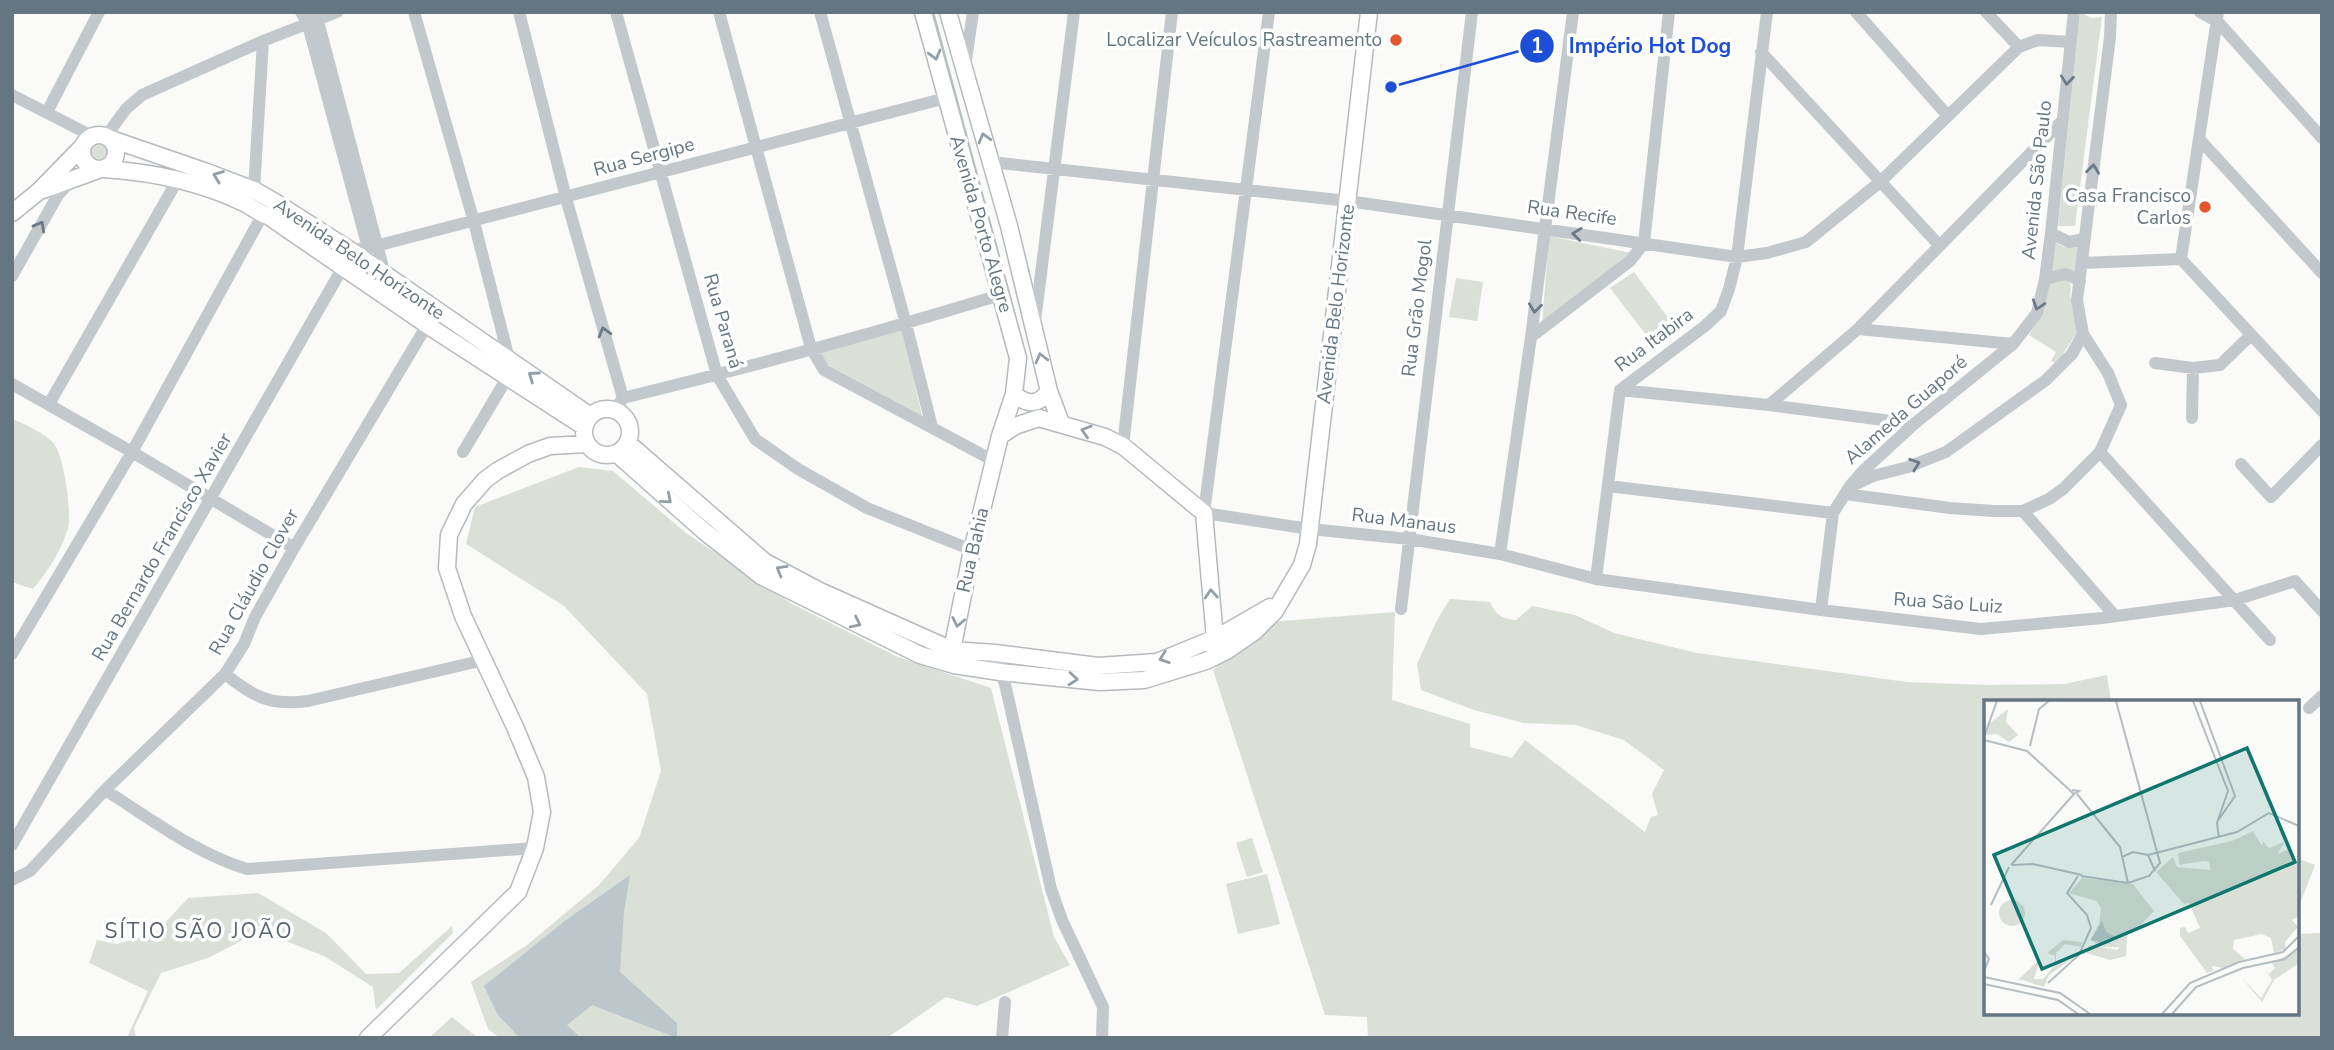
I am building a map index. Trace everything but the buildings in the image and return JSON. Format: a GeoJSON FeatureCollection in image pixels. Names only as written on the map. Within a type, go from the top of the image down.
{"type":"FeatureCollection","features":[{"type":"Feature","properties":{"kind":"main road","name":"Avenida Porto Alegre"},"geometry":{"type":"LineString","coordinates":[[923,12],[1018,358],[1014,394],[1000,436]]}},
{"type":"Feature","properties":{"kind":"main road","name":"Avenida Porto Alegre"},"geometry":{"type":"LineString","coordinates":[[948,12],[991,162],[1049,391],[1061,423]]}},
{"type":"Feature","properties":{"kind":"main road","name":"Avenida Belo Horizonte"},"geometry":{"type":"LineString","coordinates":[[622,448],[705,532],[761,576],[920,655],[953,658],[1000,672],[1100,682],[1143,680],[1206,661],[1228,650],[1254,632],[1275,611],[1288,592],[1302,565],[1310,529],[1369,12]]}},
{"type":"Feature","properties":{"kind":"main road","name":"Avenida Belo Horizonte"},"geometry":{"type":"LineString","coordinates":[[98,139],[254,190],[350,250],[509,359],[586,421]]}},
{"type":"Feature","properties":{"kind":"main road"},"geometry":{"type":"LineString","coordinates":[[98,139],[82,154],[86,163],[101,169]]}},
{"type":"Feature","properties":{"kind":"main road"},"geometry":{"type":"LineString","coordinates":[[38,192],[113,163],[117,154],[114,143],[98,139]]}},
{"type":"Feature","properties":{"kind":"main road"},"geometry":{"type":"LineString","coordinates":[[12,213],[98,139]]}},
{"type":"Feature","properties":{"kind":"main road","name":"Avenida Belo Horizonte"},"geometry":{"type":"LineString","coordinates":[[101,169],[152,174],[245,203],[427,326],[507,377],[586,421]]}},
{"type":"Feature","properties":{"kind":"main road"},"geometry":{"type":"LineString","coordinates":[[1014,394],[1027,403],[1034,403],[1045,397],[1049,391]]}},
{"type":"Feature","properties":{"kind":"main road"},"geometry":{"type":"LineString","coordinates":[[619,404],[629,423],[630,433],[622,448],[606,455],[596,453],[583,437],[586,421],[601,409],[619,404]]}},
{"type":"Feature","properties":{"kind":"main road"},"geometry":{"type":"LineString","coordinates":[[1000,436],[1015,426],[1039,418],[1105,437],[1123,446],[1204,513],[1215,639],[1206,661]]}},
{"type":"Feature","properties":{"kind":"main road","name":"Rua Bahia"},"geometry":{"type":"LineString","coordinates":[[953,658],[972,550],[1000,436]]}},
{"type":"Feature","properties":{"kind":"main road"},"geometry":{"type":"LineString","coordinates":[[368,1038],[519,892],[536,848],[542,812],[536,777],[463,616],[447,568],[449,535],[464,504],[485,480],[497,471],[528,454],[550,446],[586,444]]}},
{"type":"Feature","properties":{"kind":"main road","name":"Avenida Belo Horizonte"},"geometry":{"type":"LineString","coordinates":[[953,658],[995,653],[1098,666],[1157,662],[1215,639],[1263,612],[1288,592]]}},
{"type":"Feature","properties":{"kind":"street"},"geometry":{"type":"LineString","coordinates":[[47,112],[99,12]]}},
{"type":"Feature","properties":{"kind":"street"},"geometry":{"type":"LineString","coordinates":[[301,12],[313,19],[373,247],[385,275]]}},
{"type":"Feature","properties":{"kind":"street"},"geometry":{"type":"LineString","coordinates":[[12,94],[98,139],[142,95],[313,19],[337,12]]}},
{"type":"Feature","properties":{"kind":"street"},"geometry":{"type":"LineString","coordinates":[[414,12],[474,222],[509,359]]}},
{"type":"Feature","properties":{"kind":"street"},"geometry":{"type":"LineString","coordinates":[[519,12],[619,404],[1000,295]]}},
{"type":"Feature","properties":{"kind":"street","name":"Rua Paraná"},"geometry":{"type":"LineString","coordinates":[[616,12],[717,375],[755,439],[798,469],[867,508],[972,550]]}},
{"type":"Feature","properties":{"kind":"street"},"geometry":{"type":"LineString","coordinates":[[719,12],[811,348],[824,370],[994,461]]}},
{"type":"Feature","properties":{"kind":"street"},"geometry":{"type":"LineString","coordinates":[[820,12],[852,121],[932,428]]}},
{"type":"Feature","properties":{"kind":"street"},"geometry":{"type":"LineString","coordinates":[[965,72],[973,12]]}},
{"type":"Feature","properties":{"kind":"street"},"geometry":{"type":"LineString","coordinates":[[1034,327],[1074,12]]}},
{"type":"Feature","properties":{"kind":"street"},"geometry":{"type":"LineString","coordinates":[[1123,446],[1172,12]]}},
{"type":"Feature","properties":{"kind":"street"},"geometry":{"type":"LineString","coordinates":[[1204,513],[1269,12]]}},
{"type":"Feature","properties":{"kind":"street","name":"Rua Grão Mogol"},"geometry":{"type":"LineString","coordinates":[[1401,609],[1472,12]]}},
{"type":"Feature","properties":{"kind":"street"},"geometry":{"type":"LineString","coordinates":[[1500,554],[1573,12]]}},
{"type":"Feature","properties":{"kind":"street"},"geometry":{"type":"LineString","coordinates":[[1531,337],[1630,261],[1644,243],[1669,12]]}},
{"type":"Feature","properties":{"kind":"street","name":"Rua Itabira"},"geometry":{"type":"LineString","coordinates":[[1596,579],[1620,390],[1705,326],[1721,311],[1729,289],[1737,257],[1768,12]]}},
{"type":"Feature","properties":{"kind":"street"},"geometry":{"type":"LineString","coordinates":[[1856,12],[1948,116]]}},
{"type":"Feature","properties":{"kind":"street"},"geometry":{"type":"LineString","coordinates":[[1986,12],[2020,47],[2038,40],[2071,42]]}},
{"type":"Feature","properties":{"kind":"street","name":"Avenida São Paulo"},"geometry":{"type":"LineString","coordinates":[[2013,344],[2037,313],[2045,279],[2074,12]]}},
{"type":"Feature","properties":{"kind":"street"},"geometry":{"type":"LineString","coordinates":[[1848,490],[1950,508],[2023,511],[2063,489],[2100,452],[2121,405],[2108,373],[2083,334],[2077,300],[2111,12]]}},
{"type":"Feature","properties":{"kind":"street"},"geometry":{"type":"LineString","coordinates":[[2200,12],[2218,17],[2322,138]]}},
{"type":"Feature","properties":{"kind":"street"},"geometry":{"type":"LineString","coordinates":[[2181,259],[2218,17]]}},
{"type":"Feature","properties":{"kind":"street"},"geometry":{"type":"LineString","coordinates":[[254,190],[263,41]]}},
{"type":"Feature","properties":{"kind":"street","name":"Rua Recife"},"geometry":{"type":"LineString","coordinates":[[991,162],[1348,201],[1737,257],[1767,253],[1806,242],[1880,182],[2020,47]]}},
{"type":"Feature","properties":{"kind":"street"},"geometry":{"type":"LineString","coordinates":[[1761,52],[1939,245]]}},
{"type":"Feature","properties":{"kind":"street","name":"Rua Sergipe"},"geometry":{"type":"LineString","coordinates":[[350,250],[373,247],[474,222],[946,98]]}},
{"type":"Feature","properties":{"kind":"street"},"geometry":{"type":"LineString","coordinates":[[1769,405],[1858,329],[2063,120]]}},
{"type":"Feature","properties":{"kind":"street"},"geometry":{"type":"LineString","coordinates":[[2200,140],[2322,274]]}},
{"type":"Feature","properties":{"kind":"street"},"geometry":{"type":"LineString","coordinates":[[12,276],[58,195],[72,179]]}},
{"type":"Feature","properties":{"kind":"street"},"geometry":{"type":"LineString","coordinates":[[49,404],[177,181]]}},
{"type":"Feature","properties":{"kind":"street"},"geometry":{"type":"LineString","coordinates":[[12,654],[132,452],[263,214]]}},
{"type":"Feature","properties":{"kind":"street"},"geometry":{"type":"LineString","coordinates":[[2051,233],[2068,242],[2084,239]]}},
{"type":"Feature","properties":{"kind":"street"},"geometry":{"type":"LineString","coordinates":[[2082,263],[2181,259],[2322,411]]}},
{"type":"Feature","properties":{"kind":"street","name":"Rua Bernardo Francisco Xavier"},"geometry":{"type":"LineString","coordinates":[[12,845],[343,267]]}},
{"type":"Feature","properties":{"kind":"street"},"geometry":{"type":"LineString","coordinates":[[2045,279],[2066,274],[2080,281]]}},
{"type":"Feature","properties":{"kind":"street","name":"Rua Cláudio Clover"},"geometry":{"type":"LineString","coordinates":[[12,880],[30,871],[104,790],[225,674],[244,644],[255,617],[294,548],[427,326]]}},
{"type":"Feature","properties":{"kind":"street"},"geometry":{"type":"LineString","coordinates":[[1858,329],[2013,344]]}},
{"type":"Feature","properties":{"kind":"street"},"geometry":{"type":"LineString","coordinates":[[1848,490],[1873,476],[1908,467],[1946,452],[2046,380],[2072,355],[2083,334]]}},
{"type":"Feature","properties":{"kind":"street"},"geometry":{"type":"LineString","coordinates":[[2155,363],[2193,368],[2220,365],[2251,335]]}},
{"type":"Feature","properties":{"kind":"street","name":"Alameda Guaporé"},"geometry":{"type":"LineString","coordinates":[[1833,513],[1863,471],[1914,424],[2013,344]]}},
{"type":"Feature","properties":{"kind":"street"},"geometry":{"type":"LineString","coordinates":[[2192,418],[2193,368]]}},
{"type":"Feature","properties":{"kind":"street"},"geometry":{"type":"LineString","coordinates":[[463,452],[507,377]]}},
{"type":"Feature","properties":{"kind":"street"},"geometry":{"type":"LineString","coordinates":[[12,384],[294,548]]}},
{"type":"Feature","properties":{"kind":"street"},"geometry":{"type":"LineString","coordinates":[[1620,390],[1769,405],[1914,424]]}},
{"type":"Feature","properties":{"kind":"street"},"geometry":{"type":"LineString","coordinates":[[2241,464],[2271,497],[2322,445]]}},
{"type":"Feature","properties":{"kind":"street"},"geometry":{"type":"LineString","coordinates":[[2100,452],[2270,640]]}},
{"type":"Feature","properties":{"kind":"street"},"geometry":{"type":"LineString","coordinates":[[1608,486],[1833,513],[1821,610]]}},
{"type":"Feature","properties":{"kind":"street"},"geometry":{"type":"LineString","coordinates":[[2023,511],[2115,615]]}},
{"type":"Feature","properties":{"kind":"street","name":"Rua Manaus"},"geometry":{"type":"LineString","coordinates":[[1204,513],[1310,529],[1409,539],[1500,554],[1596,579]]}},
{"type":"Feature","properties":{"kind":"street","name":"Rua São Luiz"},"geometry":{"type":"LineString","coordinates":[[1596,579],[1981,629],[2036,625],[2235,600],[2295,580],[2322,611]]}},
{"type":"Feature","properties":{"kind":"street"},"geometry":{"type":"LineString","coordinates":[[12,638],[26,632]]}},
{"type":"Feature","properties":{"kind":"street"},"geometry":{"type":"LineString","coordinates":[[995,653],[1006,688],[1051,889],[1062,920],[1103,1007],[1102,1038]]}},
{"type":"Feature","properties":{"kind":"street"},"geometry":{"type":"LineString","coordinates":[[225,674],[248,692],[287,704],[484,660]]}},
{"type":"Feature","properties":{"kind":"street"},"geometry":{"type":"LineString","coordinates":[[2309,708],[2322,696]]}},
{"type":"Feature","properties":{"kind":"street"},"geometry":{"type":"LineString","coordinates":[[104,790],[206,852],[247,869],[536,848]]}},
{"type":"Feature","properties":{"kind":"street"},"geometry":{"type":"LineString","coordinates":[[1002,1038],[1005,1002]]}},
{"type":"Feature","properties":{"kind":"shaded area"},"geometry":{"type":"Polygon","coordinates":[[[2080,12],[2092,18],[2102,17],[2075,226],[2058,226],[2080,12]]]}},
{"type":"Feature","properties":{"kind":"shaded area"},"geometry":{"type":"Polygon","coordinates":[[[100,140],[109,144],[113,153],[109,162],[100,166],[91,162],[87,153],[91,144],[100,140]]]}},
{"type":"Feature","properties":{"kind":"shaded area"},"geometry":{"type":"Polygon","coordinates":[[[1549,236],[1631,253],[1542,325],[1549,236]]]}},
{"type":"Feature","properties":{"kind":"shaded area"},"geometry":{"type":"Polygon","coordinates":[[[2052,240],[2064,247],[2080,243],[2076,273],[2049,273],[2052,240]]]}},
{"type":"Feature","properties":{"kind":"shaded area"},"geometry":{"type":"Polygon","coordinates":[[[1634,272],[1669,319],[1647,336],[1610,288],[1634,272]]]}},
{"type":"Feature","properties":{"kind":"shaded area"},"geometry":{"type":"Polygon","coordinates":[[[1456,278],[1483,282],[1477,321],[1449,317],[1456,278]]]}},
{"type":"Feature","properties":{"kind":"shaded area"},"geometry":{"type":"Polygon","coordinates":[[[2061,278],[2069,282],[2071,287],[2070,295],[2078,331],[2055,363],[2051,361],[2056,352],[2029,335],[2036,323],[2047,284],[2061,278]]]}},
{"type":"Feature","properties":{"kind":"shaded area"},"geometry":{"type":"Polygon","coordinates":[[[902,328],[922,416],[826,364],[818,351],[902,328]]]}},
{"type":"Feature","properties":{"kind":"shaded area"},"geometry":{"type":"Polygon","coordinates":[[[12,419],[41,433],[54,444],[61,460],[68,498],[69,521],[62,544],[33,589],[12,582],[12,419]]]}},
{"type":"Feature","properties":{"kind":"shaded area"},"geometry":{"type":"Polygon","coordinates":[[[579,467],[613,471],[686,533],[792,604],[898,657],[991,688],[1054,937],[1070,965],[977,1006],[946,997],[887,1038],[500,1038],[488,1029],[471,982],[527,945],[599,885],[639,838],[661,771],[647,694],[564,606],[466,544],[475,507],[579,467]]]}},
{"type":"Feature","properties":{"kind":"shaded area"},"geometry":{"type":"Polygon","coordinates":[[[1450,599],[1490,602],[1500,616],[1516,620],[1532,606],[1575,615],[1614,633],[1697,653],[1907,682],[2064,684],[2107,675],[2111,700],[1984,700],[1984,1015],[2299,1015],[2299,934],[2322,933],[2322,1038],[1368,1038],[1367,1017],[1325,1015],[1213,670],[1269,622],[1395,612],[1392,700],[1470,724],[1470,747],[1512,758],[1525,740],[1645,832],[1651,817],[1658,815],[1652,794],[1664,770],[1624,740],[1576,725],[1524,723],[1474,710],[1421,690],[1417,664],[1450,599]]]}},
{"type":"Feature","properties":{"kind":"shaded area"},"geometry":{"type":"Polygon","coordinates":[[[1252,838],[1263,872],[1247,877],[1236,843],[1252,838]]]}},
{"type":"Feature","properties":{"kind":"shaded area"},"geometry":{"type":"Polygon","coordinates":[[[2299,859],[2315,865],[2299,906],[2299,859]]]}},
{"type":"Feature","properties":{"kind":"shaded area"},"geometry":{"type":"Polygon","coordinates":[[[1267,874],[1280,924],[1238,934],[1226,884],[1267,874]]]}},
{"type":"Feature","properties":{"kind":"shaded area"},"geometry":{"type":"Polygon","coordinates":[[[630,875],[624,912],[620,972],[677,1023],[677,1038],[592,1005],[567,1025],[581,1038],[520,1038],[498,1015],[484,986],[566,920],[630,875]]]}},
{"type":"Feature","properties":{"kind":"shaded area"},"geometry":{"type":"Polygon","coordinates":[[[258,893],[326,933],[366,974],[399,973],[452,926],[453,933],[376,1010],[373,987],[324,956],[260,931],[208,958],[161,973],[134,1028],[136,1038],[127,1038],[148,991],[89,963],[97,940],[117,944],[156,933],[188,898],[258,893]]]}},
{"type":"Feature","properties":{"kind":"shaded area"},"geometry":{"type":"Polygon","coordinates":[[[452,1017],[478,1038],[429,1038],[452,1017]]]}},
{"type":"Feature","properties":{"kind":"waterway"},"geometry":{"type":"LineString","coordinates":[[933,12],[1016,320]]}},
{"type":"Feature","properties":{"kind":"place","name":"Localizar Veículos Rastreamento"},"geometry":{"type":"Point","coordinates":[1396,40]}},
{"type":"Feature","properties":{"kind":"place","name":"Império Hot Dog"},"geometry":{"type":"Point","coordinates":[1391,87]}},
{"type":"Feature","properties":{"kind":"place","name":"Casa Francisco Carlos"},"geometry":{"type":"Point","coordinates":[2205,207]}},
{"type":"Feature","properties":{"kind":"district","name":"SÍTIO SÃO JOÃO"},"geometry":{"type":"Point","coordinates":[199,931]}}]}
